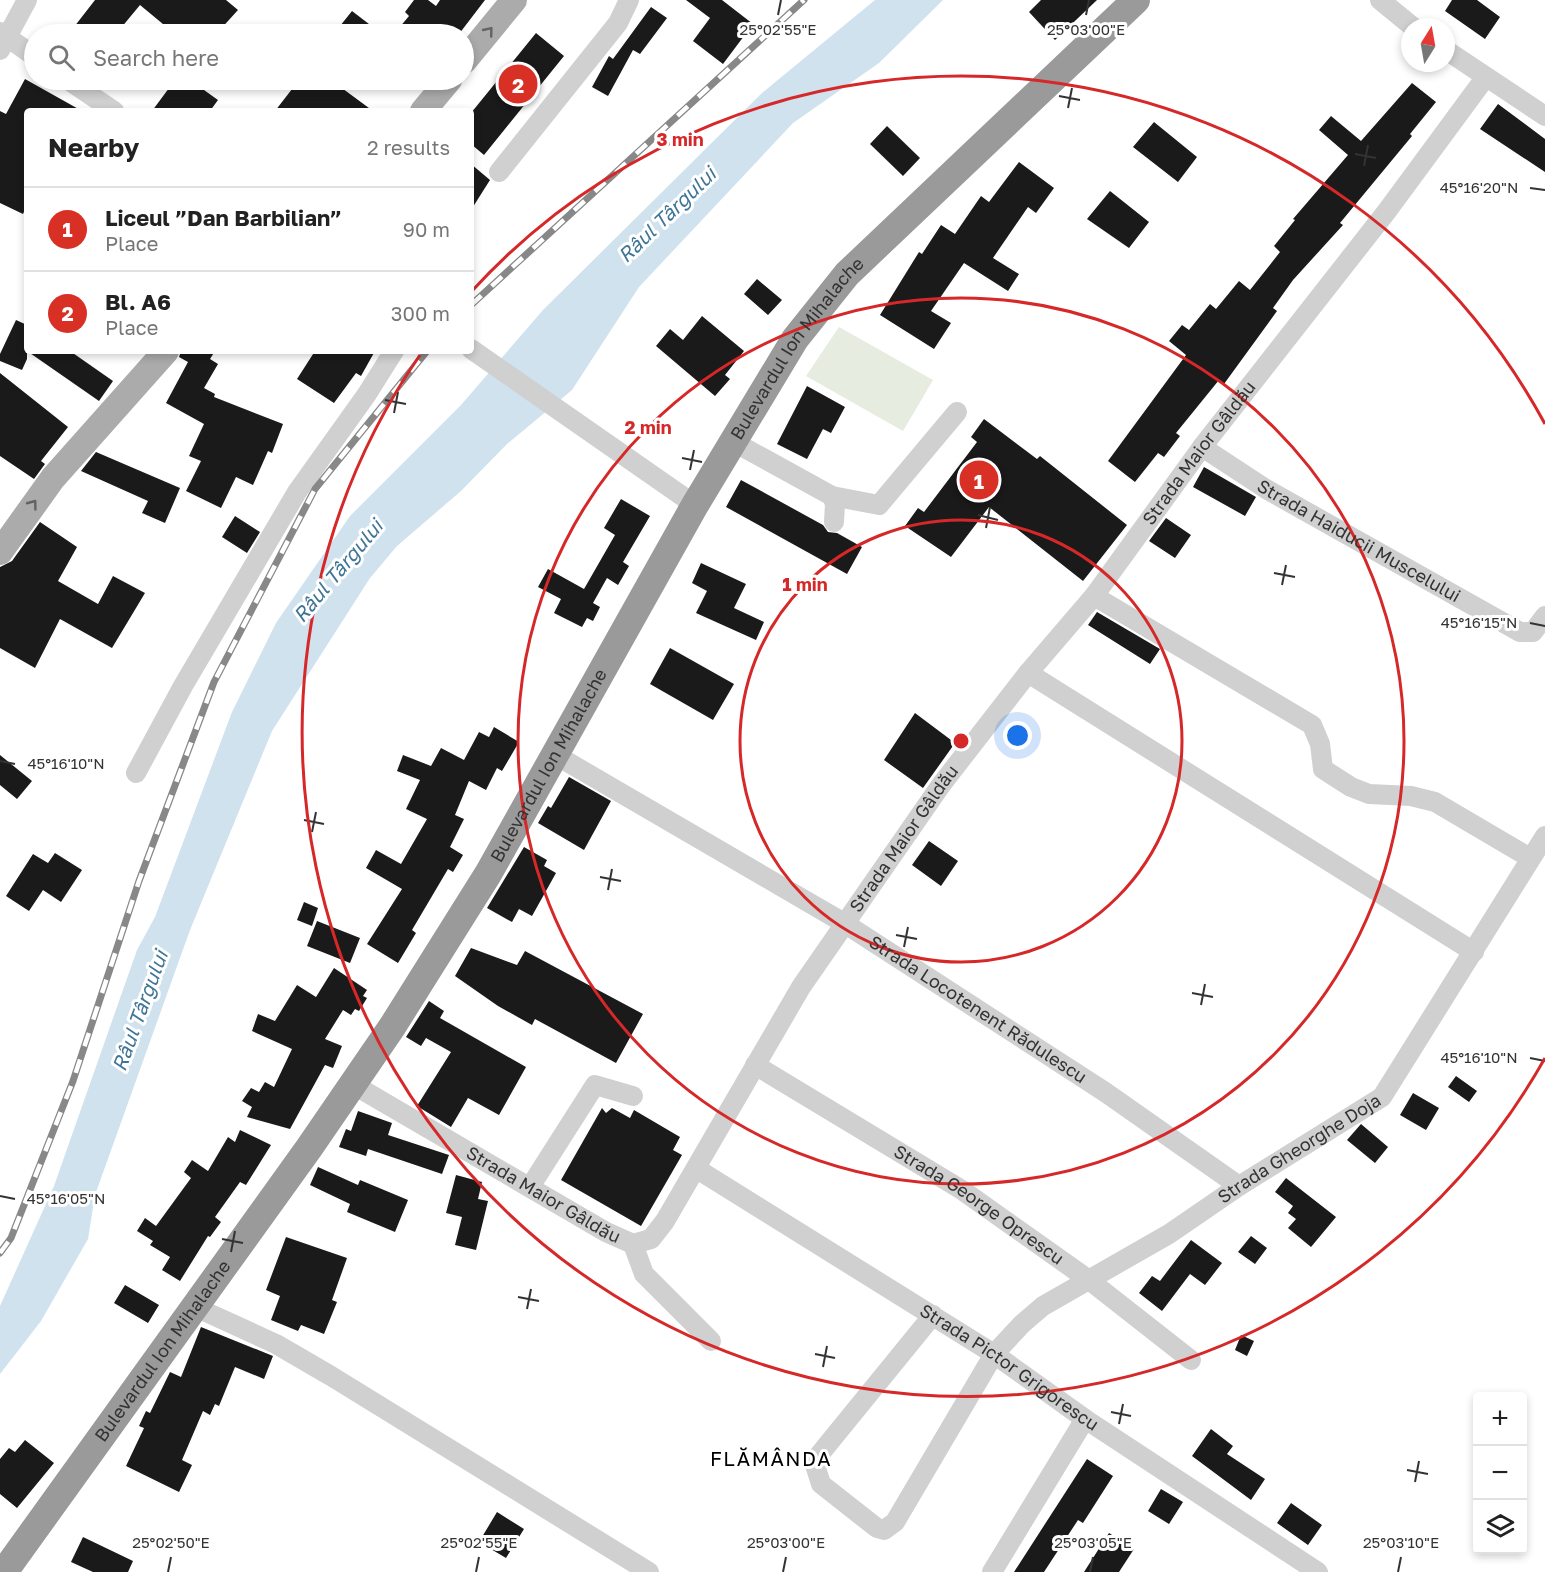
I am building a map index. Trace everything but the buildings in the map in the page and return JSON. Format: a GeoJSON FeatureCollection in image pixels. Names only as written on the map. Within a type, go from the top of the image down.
{"type":"FeatureCollection","features":[{"type":"Feature","properties":{"kind":"highway","name":"Bulevardul Ion Mihalache"},"geometry":{"type":"LineString","coordinates":[[4,1572],[354,1085],[488,874],[732,441],[795,339],[847,274],[1136,0]]}},
{"type":"Feature","properties":{"kind":"main road"},"geometry":{"type":"LineString","coordinates":[[474,49],[514,0]]}},
{"type":"Feature","properties":{"kind":"main road"},"geometry":{"type":"LineString","coordinates":[[426,108],[441,90]]}},
{"type":"Feature","properties":{"kind":"main road"},"geometry":{"type":"LineString","coordinates":[[0,550],[53,478],[163,354]]}},
{"type":"Feature","properties":{"kind":"street"},"geometry":{"type":"LineString","coordinates":[[24,51],[3,40],[27,0]]}},
{"type":"Feature","properties":{"kind":"street"},"geometry":{"type":"LineString","coordinates":[[499,172],[618,23],[629,0]]}},
{"type":"Feature","properties":{"kind":"street"},"geometry":{"type":"LineString","coordinates":[[1380,0],[1402,18]]}},
{"type":"Feature","properties":{"kind":"street"},"geometry":{"type":"LineString","coordinates":[[1455,56],[1545,116]]}},
{"type":"Feature","properties":{"kind":"street","name":"Strada Maior Gâldău"},"geometry":{"type":"LineString","coordinates":[[354,1085],[606,1232],[633,1244],[651,1239],[665,1221],[697,1169],[801,987],[941,785],[1028,673],[1094,596],[1202,447],[1387,211],[1485,78]]}},
{"type":"Feature","properties":{"kind":"street"},"geometry":{"type":"LineString","coordinates":[[83,90],[110,108]]}},
{"type":"Feature","properties":{"kind":"street"},"geometry":{"type":"LineString","coordinates":[[474,351],[695,506]]}},
{"type":"Feature","properties":{"kind":"street"},"geometry":{"type":"LineString","coordinates":[[136,773],[183,686],[297,492],[367,394],[392,354]]}},
{"type":"Feature","properties":{"kind":"street"},"geometry":{"type":"LineString","coordinates":[[732,441],[832,496],[879,505],[957,412]]}},
{"type":"Feature","properties":{"kind":"street","name":"Strada Haiducii Muscelului"},"geometry":{"type":"LineString","coordinates":[[1202,447],[1266,489],[1520,632],[1533,632],[1545,616]]}},
{"type":"Feature","properties":{"kind":"street"},"geometry":{"type":"LineString","coordinates":[[832,496],[835,504],[834,522]]}},
{"type":"Feature","properties":{"kind":"street"},"geometry":{"type":"LineString","coordinates":[[1094,596],[1312,725],[1320,744],[1323,769],[1351,787],[1369,794],[1411,796],[1435,802],[1530,858]]}},
{"type":"Feature","properties":{"kind":"street"},"geometry":{"type":"LineString","coordinates":[[1028,673],[1474,952]]}},
{"type":"Feature","properties":{"kind":"street","name":"Strada Locotenent Rădulescu"},"geometry":{"type":"LineString","coordinates":[[554,754],[844,923],[1105,1092],[1239,1186]]}},
{"type":"Feature","properties":{"kind":"street","name":"Strada Gheorghe Doja"},"geometry":{"type":"LineString","coordinates":[[933,1315],[819,1455],[815,1465],[821,1484],[878,1528],[884,1530],[895,1522],[994,1354],[1043,1306],[1169,1234],[1239,1186],[1382,1097],[1545,836]]}},
{"type":"Feature","properties":{"kind":"street","name":"Strada George Oprescu"},"geometry":{"type":"LineString","coordinates":[[755,1065],[962,1190],[1089,1280],[1191,1360]]}},
{"type":"Feature","properties":{"kind":"street"},"geometry":{"type":"LineString","coordinates":[[530,1187],[595,1085],[633,1096]]}},
{"type":"Feature","properties":{"kind":"street","name":"Strada Pictor Grigorescu"},"geometry":{"type":"LineString","coordinates":[[697,1169],[994,1354],[1085,1419],[1318,1572]]}},
{"type":"Feature","properties":{"kind":"street"},"geometry":{"type":"LineString","coordinates":[[633,1244],[644,1274],[711,1341]]}},
{"type":"Feature","properties":{"kind":"street"},"geometry":{"type":"LineString","coordinates":[[195,1307],[276,1344],[331,1376],[649,1572]]}},
{"type":"Feature","properties":{"kind":"street"},"geometry":{"type":"LineString","coordinates":[[992,1572],[1085,1419]]}},
{"type":"Feature","properties":{"kind":"shaded area"},"geometry":{"type":"Polygon","coordinates":[[[839,327],[933,380],[903,431],[806,376],[839,327]]]}},
{"type":"Feature","properties":{"kind":"water","name":"Râul Târgului"},"geometry":{"type":"Polygon","coordinates":[[[875,0],[943,0],[879,63],[793,123],[639,287],[572,390],[507,444],[461,491],[397,546],[370,578],[272,731],[190,930],[95,1195],[88,1239],[41,1321],[0,1374],[0,1306],[54,1186],[137,950],[155,917],[232,712],[276,623],[350,516],[461,405],[543,310],[762,93],[875,0]]]}},
{"type":"Feature","properties":{"kind":"railway"},"geometry":{"type":"LineString","coordinates":[[474,302],[804,0]]}},
{"type":"Feature","properties":{"kind":"railway"},"geometry":{"type":"LineString","coordinates":[[0,1253],[11,1238],[73,1081],[139,881],[214,682],[315,489],[425,354]]}},
{"type":"Feature","properties":{"kind":"place","name":"Bl. A6"},"geometry":{"type":"Point","coordinates":[518,84]}},
{"type":"Feature","properties":{"kind":"place","name":"Liceul ”Dan Barbilian”"},"geometry":{"type":"Point","coordinates":[979,480]}},
{"type":"Feature","properties":{"kind":"district","name":"FLĂMÂNDA"},"geometry":{"type":"Point","coordinates":[771,1459]}}]}
